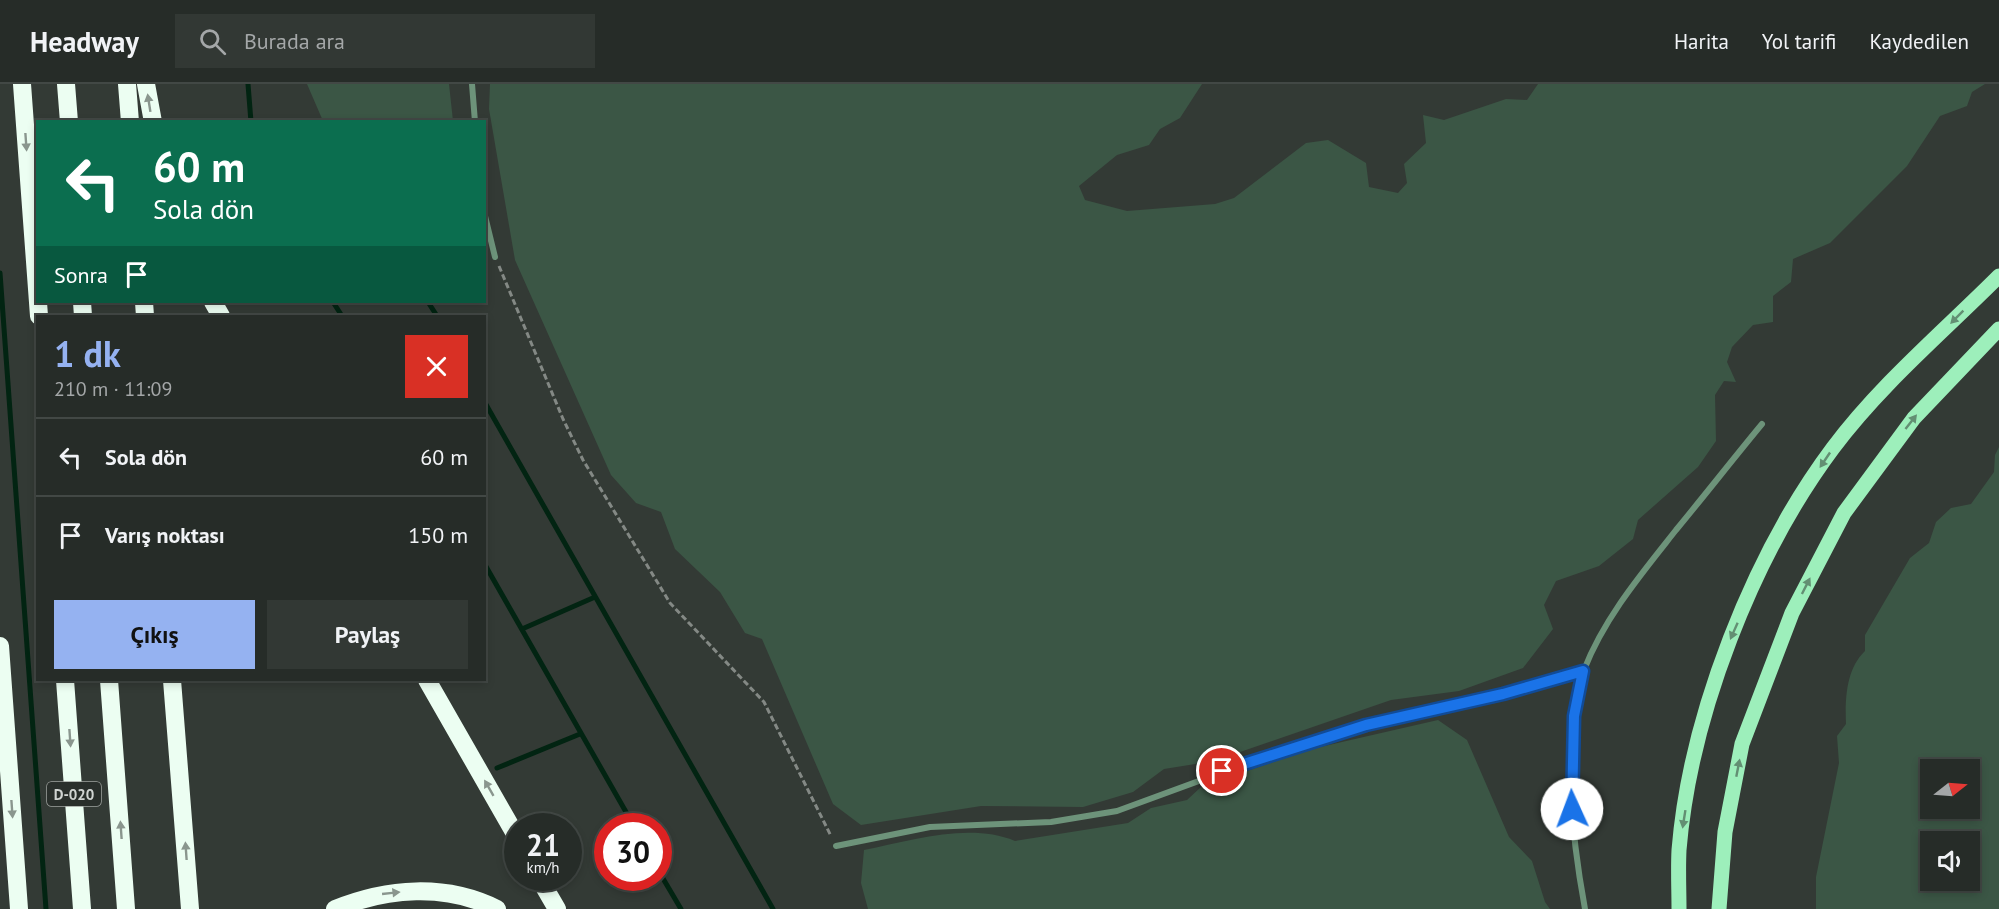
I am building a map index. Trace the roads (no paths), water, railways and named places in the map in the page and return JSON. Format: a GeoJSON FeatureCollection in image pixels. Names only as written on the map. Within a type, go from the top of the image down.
{"type":"FeatureCollection","features":[{"type":"Feature","properties":{"kind":"highway"},"geometry":{"type":"LineString","coordinates":[[22,84],[36,275]]}},
{"type":"Feature","properties":{"kind":"highway"},"geometry":{"type":"LineString","coordinates":[[66,84],[69,120]]}},
{"type":"Feature","properties":{"kind":"highway"},"geometry":{"type":"LineString","coordinates":[[127,84],[130,120]]}},
{"type":"Feature","properties":{"kind":"highway"},"geometry":{"type":"LineString","coordinates":[[146,84],[153,120]]}},
{"type":"Feature","properties":{"kind":"highway"},"geometry":{"type":"LineString","coordinates":[[0,646],[19,909]]}},
{"type":"Feature","properties":{"kind":"highway","name":"D-020"},"geometry":{"type":"LineString","coordinates":[[65,681],[82,909]]}},
{"type":"Feature","properties":{"kind":"highway","name":"D-020"},"geometry":{"type":"LineString","coordinates":[[110,681],[126,909]]}},
{"type":"Feature","properties":{"kind":"highway"},"geometry":{"type":"LineString","coordinates":[[172,681],[190,909]]}},
{"type":"Feature","properties":{"kind":"highway"},"geometry":{"type":"LineString","coordinates":[[428,681],[504,815]]}},
{"type":"Feature","properties":{"kind":"highway"},"geometry":{"type":"LineString","coordinates":[[335,909],[377,894],[403,891],[444,893],[471,899],[496,909]]}},
{"type":"Feature","properties":{"kind":"highway"},"geometry":{"type":"LineString","coordinates":[[547,891],[557,909]]}},
{"type":"Feature","properties":{"kind":"main road"},"geometry":{"type":"LineString","coordinates":[[1679,909],[1680,850],[1703,722],[1726,650],[1780,528],[1832,449],[1872,400],[1999,276]]}},
{"type":"Feature","properties":{"kind":"main road"},"geometry":{"type":"LineString","coordinates":[[1719,909],[1725,832],[1742,744],[1792,613],[1844,513],[1914,418],[1999,329]]}},
{"type":"Feature","properties":{"kind":"street"},"geometry":{"type":"LineString","coordinates":[[472,84],[475,120]]}},
{"type":"Feature","properties":{"kind":"street"},"geometry":{"type":"LineString","coordinates":[[486,220],[495,257]]}},
{"type":"Feature","properties":{"kind":"street"},"geometry":{"type":"LineString","coordinates":[[1585,909],[1572,827],[1571,772],[1574,716],[1583,671],[1609,622],[1635,581],[1762,424]]}},
{"type":"Feature","properties":{"kind":"street"},"geometry":{"type":"LineString","coordinates":[[836,846],[930,827],[1051,822],[1118,811],[1307,742],[1388,719],[1503,694],[1583,671]]}},
{"type":"Feature","properties":{"kind":"waterway"},"geometry":{"type":"LineString","coordinates":[[248,84],[251,120]]}},
{"type":"Feature","properties":{"kind":"waterway"},"geometry":{"type":"LineString","coordinates":[[0,273],[46,909]]}},
{"type":"Feature","properties":{"kind":"waterway"},"geometry":{"type":"LineString","coordinates":[[334,303],[341,315]]}},
{"type":"Feature","properties":{"kind":"waterway"},"geometry":{"type":"LineString","coordinates":[[429,303],[436,315]]}},
{"type":"Feature","properties":{"kind":"waterway"},"geometry":{"type":"LineString","coordinates":[[486,405],[773,909]]}},
{"type":"Feature","properties":{"kind":"waterway"},"geometry":{"type":"LineString","coordinates":[[486,567],[627,813]]}},
{"type":"Feature","properties":{"kind":"waterway"},"geometry":{"type":"LineString","coordinates":[[522,629],[595,597]]}},
{"type":"Feature","properties":{"kind":"waterway"},"geometry":{"type":"LineString","coordinates":[[497,768],[580,734]]}},
{"type":"Feature","properties":{"kind":"waterway"},"geometry":{"type":"LineString","coordinates":[[670,891],[681,909]]}}]}
